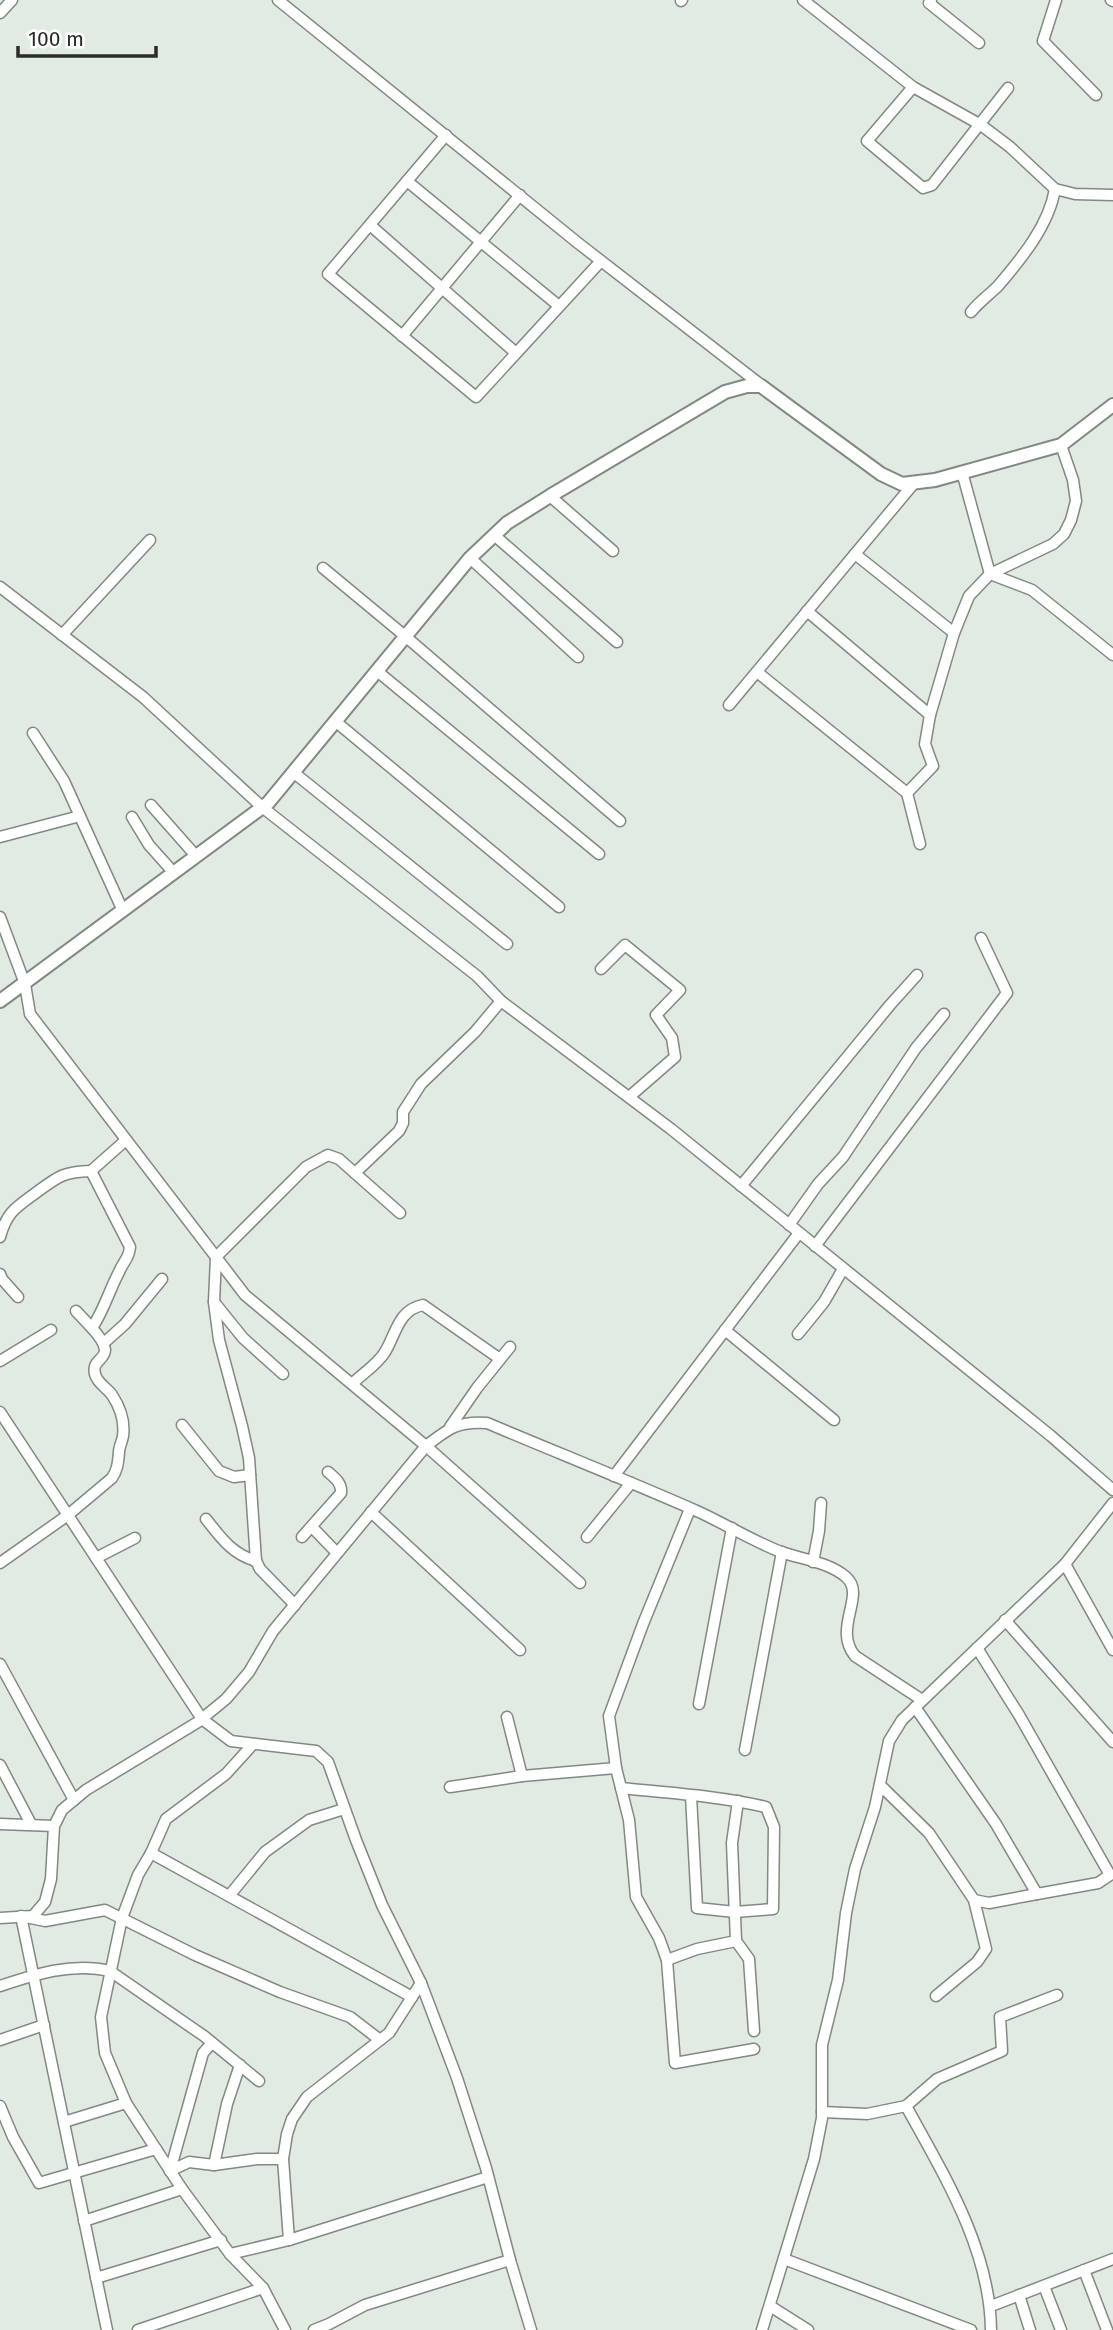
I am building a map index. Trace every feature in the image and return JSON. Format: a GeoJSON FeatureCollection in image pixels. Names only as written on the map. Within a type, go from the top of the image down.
{"type":"FeatureCollection","features":[{"type":"Feature","properties":{"kind":"street"},"geometry":{"type":"LineString","coordinates":[[0,13],[12,0]]}},
{"type":"Feature","properties":{"kind":"street"},"geometry":{"type":"LineString","coordinates":[[278,0],[601,261],[881,474],[902,484],[935,480],[1061,445],[1113,405]]}},
{"type":"Feature","properties":{"kind":"street"},"geometry":{"type":"LineString","coordinates":[[803,0],[913,87],[981,125],[1010,147],[1055,189],[1075,194],[1113,195]]}},
{"type":"Feature","properties":{"kind":"street"},"geometry":{"type":"LineString","coordinates":[[1056,0],[1043,41],[1096,95]]}},
{"type":"Feature","properties":{"kind":"street"},"geometry":{"type":"LineString","coordinates":[[928,1],[979,43]]}},
{"type":"Feature","properties":{"kind":"street"},"geometry":{"type":"LineString","coordinates":[[913,87],[867,141],[923,188],[932,185],[1008,88]]}},
{"type":"Feature","properties":{"kind":"street"},"geometry":{"type":"LineString","coordinates":[[446,135],[328,274],[476,397],[601,261]]}},
{"type":"Feature","properties":{"kind":"street"},"geometry":{"type":"LineString","coordinates":[[407,181],[559,306]]}},
{"type":"Feature","properties":{"kind":"street"},"geometry":{"type":"LineString","coordinates":[[971,313],[1021,258],[1047,216],[1055,189]]}},
{"type":"Feature","properties":{"kind":"street"},"geometry":{"type":"LineString","coordinates":[[402,336],[520,195]]}},
{"type":"Feature","properties":{"kind":"street"},"geometry":{"type":"LineString","coordinates":[[370,225],[516,353]]}},
{"type":"Feature","properties":{"kind":"street"},"geometry":{"type":"LineString","coordinates":[[0,1001],[262,807],[470,558],[507,523],[725,392],[747,386],[761,386],[770,391]]}},
{"type":"Feature","properties":{"kind":"street"},"geometry":{"type":"LineString","coordinates":[[907,793],[933,766],[925,744],[930,715],[954,633],[969,596],[990,574],[1053,544],[1068,527],[1076,501],[1073,480],[1061,445]]}},
{"type":"Feature","properties":{"kind":"street"},"geometry":{"type":"LineString","coordinates":[[962,472],[990,574]]}},
{"type":"Feature","properties":{"kind":"street"},"geometry":{"type":"LineString","coordinates":[[729,705],[915,482]]}},
{"type":"Feature","properties":{"kind":"street"},"geometry":{"type":"LineString","coordinates":[[550,496],[613,551]]}},
{"type":"Feature","properties":{"kind":"street"},"geometry":{"type":"LineString","coordinates":[[495,535],[617,642]]}},
{"type":"Feature","properties":{"kind":"street"},"geometry":{"type":"LineString","coordinates":[[62,635],[150,540]]}},
{"type":"Feature","properties":{"kind":"street"},"geometry":{"type":"LineString","coordinates":[[855,554],[954,633]]}},
{"type":"Feature","properties":{"kind":"street"},"geometry":{"type":"LineString","coordinates":[[470,558],[578,657]]}},
{"type":"Feature","properties":{"kind":"street"},"geometry":{"type":"LineString","coordinates":[[323,568],[620,821]]}},
{"type":"Feature","properties":{"kind":"street"},"geometry":{"type":"LineString","coordinates":[[990,574],[1032,590],[1113,656]]}},
{"type":"Feature","properties":{"kind":"street"},"geometry":{"type":"LineString","coordinates":[[0,587],[143,697],[262,807],[477,976],[501,1001],[629,1097],[741,1186],[1051,1436],[1113,1490]]}},
{"type":"Feature","properties":{"kind":"street"},"geometry":{"type":"LineString","coordinates":[[807,611],[930,715]]}},
{"type":"Feature","properties":{"kind":"street"},"geometry":{"type":"LineString","coordinates":[[377,671],[599,854]]}},
{"type":"Feature","properties":{"kind":"street"},"geometry":{"type":"LineString","coordinates":[[757,672],[907,793],[920,845]]}},
{"type":"Feature","properties":{"kind":"street"},"geometry":{"type":"LineString","coordinates":[[335,721],[559,907]]}},
{"type":"Feature","properties":{"kind":"street"},"geometry":{"type":"LineString","coordinates":[[33,733],[64,780],[123,911]]}},
{"type":"Feature","properties":{"kind":"street"},"geometry":{"type":"LineString","coordinates":[[293,772],[507,944]]}},
{"type":"Feature","properties":{"kind":"street"},"geometry":{"type":"LineString","coordinates":[[151,805],[196,856]]}},
{"type":"Feature","properties":{"kind":"street"},"geometry":{"type":"LineString","coordinates":[[0,836],[80,816]]}},
{"type":"Feature","properties":{"kind":"street"},"geometry":{"type":"LineString","coordinates":[[132,817],[149,845],[174,873]]}},
{"type":"Feature","properties":{"kind":"street"},"geometry":{"type":"LineString","coordinates":[[0,917],[25,984],[30,1014],[246,1295],[426,1446],[580,1583]]}},
{"type":"Feature","properties":{"kind":"street"},"geometry":{"type":"LineString","coordinates":[[815,1246],[1007,993],[981,938]]}},
{"type":"Feature","properties":{"kind":"street"},"geometry":{"type":"LineString","coordinates":[[601,968],[625,945],[680,990],[656,1015],[672,1038],[676,1057],[629,1097]]}},
{"type":"Feature","properties":{"kind":"street"},"geometry":{"type":"LineString","coordinates":[[741,1186],[917,975]]}},
{"type":"Feature","properties":{"kind":"street"},"geometry":{"type":"LineString","coordinates":[[355,1173],[399,1131],[403,1123],[403,1112],[421,1084],[475,1032],[501,1001]]}},
{"type":"Feature","properties":{"kind":"street"},"geometry":{"type":"LineString","coordinates":[[789,1225],[818,1184],[843,1157],[916,1048],[944,1014]]}},
{"type":"Feature","properties":{"kind":"street"},"geometry":{"type":"LineString","coordinates":[[0,1237],[4,1221],[18,1204],[52,1179],[76,1171],[91,1171],[126,1140]]}},
{"type":"Feature","properties":{"kind":"street"},"geometry":{"type":"LineString","coordinates":[[295,1605],[260,1569],[256,1561],[250,1475],[242,1426],[219,1340],[214,1302],[216,1257],[306,1167],[328,1155],[339,1159],[400,1213]]}},
{"type":"Feature","properties":{"kind":"street"},"geometry":{"type":"LineString","coordinates":[[91,1171],[130,1247],[130,1255],[120,1269],[103,1312],[92,1328]]}},
{"type":"Feature","properties":{"kind":"street"},"geometry":{"type":"LineString","coordinates":[[614,1476],[799,1233]]}},
{"type":"Feature","properties":{"kind":"street"},"geometry":{"type":"LineString","coordinates":[[798,1334],[824,1302],[843,1269]]}},
{"type":"Feature","properties":{"kind":"street"},"geometry":{"type":"LineString","coordinates":[[1,1278],[18,1297]]}},
{"type":"Feature","properties":{"kind":"street"},"geometry":{"type":"LineString","coordinates":[[105,1342],[125,1324],[162,1279]]}},
{"type":"Feature","properties":{"kind":"street"},"geometry":{"type":"LineString","coordinates":[[214,1302],[243,1338],[283,1374]]}},
{"type":"Feature","properties":{"kind":"street"},"geometry":{"type":"LineString","coordinates":[[352,1384],[385,1352],[392,1333],[406,1313],[415,1306],[423,1305],[500,1359]]}},
{"type":"Feature","properties":{"kind":"street"},"geometry":{"type":"LineString","coordinates":[[0,1563],[68,1515],[117,1471],[123,1437],[122,1415],[117,1403],[94,1373],[94,1368],[106,1354],[105,1342],[76,1311]]}},
{"type":"Feature","properties":{"kind":"street"},"geometry":{"type":"LineString","coordinates":[[0,1361],[51,1330]]}},
{"type":"Feature","properties":{"kind":"street"},"geometry":{"type":"LineString","coordinates":[[724,1330],[834,1420]]}},
{"type":"Feature","properties":{"kind":"street"},"geometry":{"type":"LineString","coordinates":[[0,1918],[33,1916],[45,1902],[51,1880],[54,1825],[62,1810],[86,1790],[202,1719],[226,1699],[249,1672],[273,1631],[426,1446],[450,1427],[510,1347]]}},
{"type":"Feature","properties":{"kind":"street"},"geometry":{"type":"LineString","coordinates":[[0,1412],[202,1719],[231,1741],[316,1751],[328,1762],[382,1905],[421,1983],[457,2078],[531,2330]]}},
{"type":"Feature","properties":{"kind":"street"},"geometry":{"type":"LineString","coordinates":[[450,1427],[469,1422],[487,1423],[690,1508],[782,1552],[846,1577],[852,1585],[853,1597],[845,1635],[848,1647],[855,1656],[919,1704],[996,1824],[1037,1894]]}},
{"type":"Feature","properties":{"kind":"street"},"geometry":{"type":"LineString","coordinates":[[182,1425],[219,1471],[234,1478],[250,1475]]}},
{"type":"Feature","properties":{"kind":"street"},"geometry":{"type":"LineString","coordinates":[[302,1537],[341,1493],[342,1487],[328,1472]]}},
{"type":"Feature","properties":{"kind":"street"},"geometry":{"type":"LineString","coordinates":[[587,1537],[631,1483]]}},
{"type":"Feature","properties":{"kind":"street"},"geometry":{"type":"LineString","coordinates":[[813,1562],[821,1503]]}},
{"type":"Feature","properties":{"kind":"street"},"geometry":{"type":"LineString","coordinates":[[762,2330],[814,2159],[822,2112],[822,2045],[838,1980],[846,1913],[855,1869],[875,1807],[889,1741],[902,1720],[1065,1564],[1113,1503]]}},
{"type":"Feature","properties":{"kind":"street"},"geometry":{"type":"LineString","coordinates":[[690,1508],[609,1716],[616,1768],[629,1820],[636,1898],[659,1938],[667,1960],[675,2063],[754,2049]]}},
{"type":"Feature","properties":{"kind":"street"},"geometry":{"type":"LineString","coordinates":[[371,1512],[520,1650]]}},
{"type":"Feature","properties":{"kind":"street"},"geometry":{"type":"LineString","coordinates":[[206,1520],[227,1546],[237,1554],[256,1561]]}},
{"type":"Feature","properties":{"kind":"street"},"geometry":{"type":"LineString","coordinates":[[312,1527],[337,1553]]}},
{"type":"Feature","properties":{"kind":"street"},"geometry":{"type":"LineString","coordinates":[[699,1704],[732,1528]]}},
{"type":"Feature","properties":{"kind":"street"},"geometry":{"type":"LineString","coordinates":[[96,1558],[135,1538]]}},
{"type":"Feature","properties":{"kind":"street"},"geometry":{"type":"LineString","coordinates":[[745,1750],[782,1552]]}},
{"type":"Feature","properties":{"kind":"street"},"geometry":{"type":"LineString","coordinates":[[1065,1564],[1113,1650]]}},
{"type":"Feature","properties":{"kind":"street"},"geometry":{"type":"LineString","coordinates":[[1005,1620],[1113,1742]]}},
{"type":"Feature","properties":{"kind":"street"},"geometry":{"type":"LineString","coordinates":[[974,1900],[989,1903],[1098,1883],[1110,1875],[1019,1715],[977,1648]]}},
{"type":"Feature","properties":{"kind":"street"},"geometry":{"type":"LineString","coordinates":[[0,1664],[74,1800]]}},
{"type":"Feature","properties":{"kind":"street"},"geometry":{"type":"LineString","coordinates":[[507,1717],[522,1776]]}},
{"type":"Feature","properties":{"kind":"street"},"geometry":{"type":"LineString","coordinates":[[253,1744],[226,1774],[166,1819],[138,1875],[122,1918],[101,2018],[105,2053],[126,2104],[182,2189],[230,2254],[263,2288],[285,2330]]}},
{"type":"Feature","properties":{"kind":"street"},"geometry":{"type":"LineString","coordinates":[[0,1765],[31,1824]]}},
{"type":"Feature","properties":{"kind":"street"},"geometry":{"type":"LineString","coordinates":[[450,1787],[522,1776],[616,1768]]}},
{"type":"Feature","properties":{"kind":"street"},"geometry":{"type":"LineString","coordinates":[[880,1785],[929,1833],[974,1900],[986,1949],[977,1962],[936,1996]]}},
{"type":"Feature","properties":{"kind":"street"},"geometry":{"type":"LineString","coordinates":[[621,1788],[738,1801],[766,1807],[774,1827],[773,1909],[735,1912],[697,1908],[691,1796]]}},
{"type":"Feature","properties":{"kind":"street"},"geometry":{"type":"LineString","coordinates":[[738,1801],[732,1843],[736,1941],[749,1959],[754,2031]]}},
{"type":"Feature","properties":{"kind":"street"},"geometry":{"type":"LineString","coordinates":[[229,1896],[265,1852],[309,1820],[344,1809]]}},
{"type":"Feature","properties":{"kind":"street"},"geometry":{"type":"LineString","coordinates":[[0,1824],[54,1825]]}},
{"type":"Feature","properties":{"kind":"street"},"geometry":{"type":"LineString","coordinates":[[151,1853],[412,1997]]}},
{"type":"Feature","properties":{"kind":"street"},"geometry":{"type":"LineString","coordinates":[[21,1916],[45,1921],[105,1910],[195,1955],[280,1992],[350,2018],[380,2040]]}},
{"type":"Feature","properties":{"kind":"street"},"geometry":{"type":"LineString","coordinates":[[21,1916],[107,2330]]}},
{"type":"Feature","properties":{"kind":"street"},"geometry":{"type":"LineString","coordinates":[[667,1960],[697,1949],[736,1941]]}},
{"type":"Feature","properties":{"kind":"street"},"geometry":{"type":"LineString","coordinates":[[0,1986],[33,1975],[69,1968],[93,1967],[110,1971],[212,2043],[259,2081]]}},
{"type":"Feature","properties":{"kind":"street"},"geometry":{"type":"LineString","coordinates":[[289,2240],[283,2159],[292,2119],[307,2097],[389,2033],[421,1983]]}},
{"type":"Feature","properties":{"kind":"street"},"geometry":{"type":"LineString","coordinates":[[822,2112],[867,2114],[906,2106],[937,2079],[1002,2051],[1000,2017],[1056,1995]]}},
{"type":"Feature","properties":{"kind":"street"},"geometry":{"type":"LineString","coordinates":[[0,2040],[44,2025]]}},
{"type":"Feature","properties":{"kind":"street"},"geometry":{"type":"LineString","coordinates":[[170,2171],[203,2053],[212,2043]]}},
{"type":"Feature","properties":{"kind":"street"},"geometry":{"type":"LineString","coordinates":[[214,2165],[227,2104],[240,2066]]}},
{"type":"Feature","properties":{"kind":"street"},"geometry":{"type":"LineString","coordinates":[[64,2122],[126,2104]]}},
{"type":"Feature","properties":{"kind":"street"},"geometry":{"type":"LineString","coordinates":[[0,2106],[13,2137],[40,2183],[156,2149]]}},
{"type":"Feature","properties":{"kind":"street"},"geometry":{"type":"LineString","coordinates":[[906,2106],[950,2185],[978,2252],[991,2306],[992,2330]]}},
{"type":"Feature","properties":{"kind":"street"},"geometry":{"type":"LineString","coordinates":[[170,2171],[188,2162],[214,2165],[257,2159],[283,2159]]}},
{"type":"Feature","properties":{"kind":"street"},"geometry":{"type":"LineString","coordinates":[[230,2254],[289,2240],[488,2177]]}},
{"type":"Feature","properties":{"kind":"street"},"geometry":{"type":"LineString","coordinates":[[84,2221],[182,2189]]}},
{"type":"Feature","properties":{"kind":"street"},"geometry":{"type":"LineString","coordinates":[[96,2278],[221,2240]]}},
{"type":"Feature","properties":{"kind":"street"},"geometry":{"type":"LineString","coordinates":[[784,2259],[971,2330]]}},
{"type":"Feature","properties":{"kind":"street"},"geometry":{"type":"LineString","coordinates":[[991,2306],[1113,2259]]}},
{"type":"Feature","properties":{"kind":"street"},"geometry":{"type":"LineString","coordinates":[[314,2330],[329,2325],[365,2305],[510,2260]]}},
{"type":"Feature","properties":{"kind":"street"},"geometry":{"type":"LineString","coordinates":[[1084,2270],[1107,2330]]}},
{"type":"Feature","properties":{"kind":"street"},"geometry":{"type":"LineString","coordinates":[[1044,2286],[1061,2330]]}},
{"type":"Feature","properties":{"kind":"street"},"geometry":{"type":"LineString","coordinates":[[138,2330],[263,2288]]}},
{"type":"Feature","properties":{"kind":"street"},"geometry":{"type":"LineString","coordinates":[[1019,2295],[1030,2330]]}},
{"type":"Feature","properties":{"kind":"street"},"geometry":{"type":"LineString","coordinates":[[770,2306],[808,2330]]}}]}
